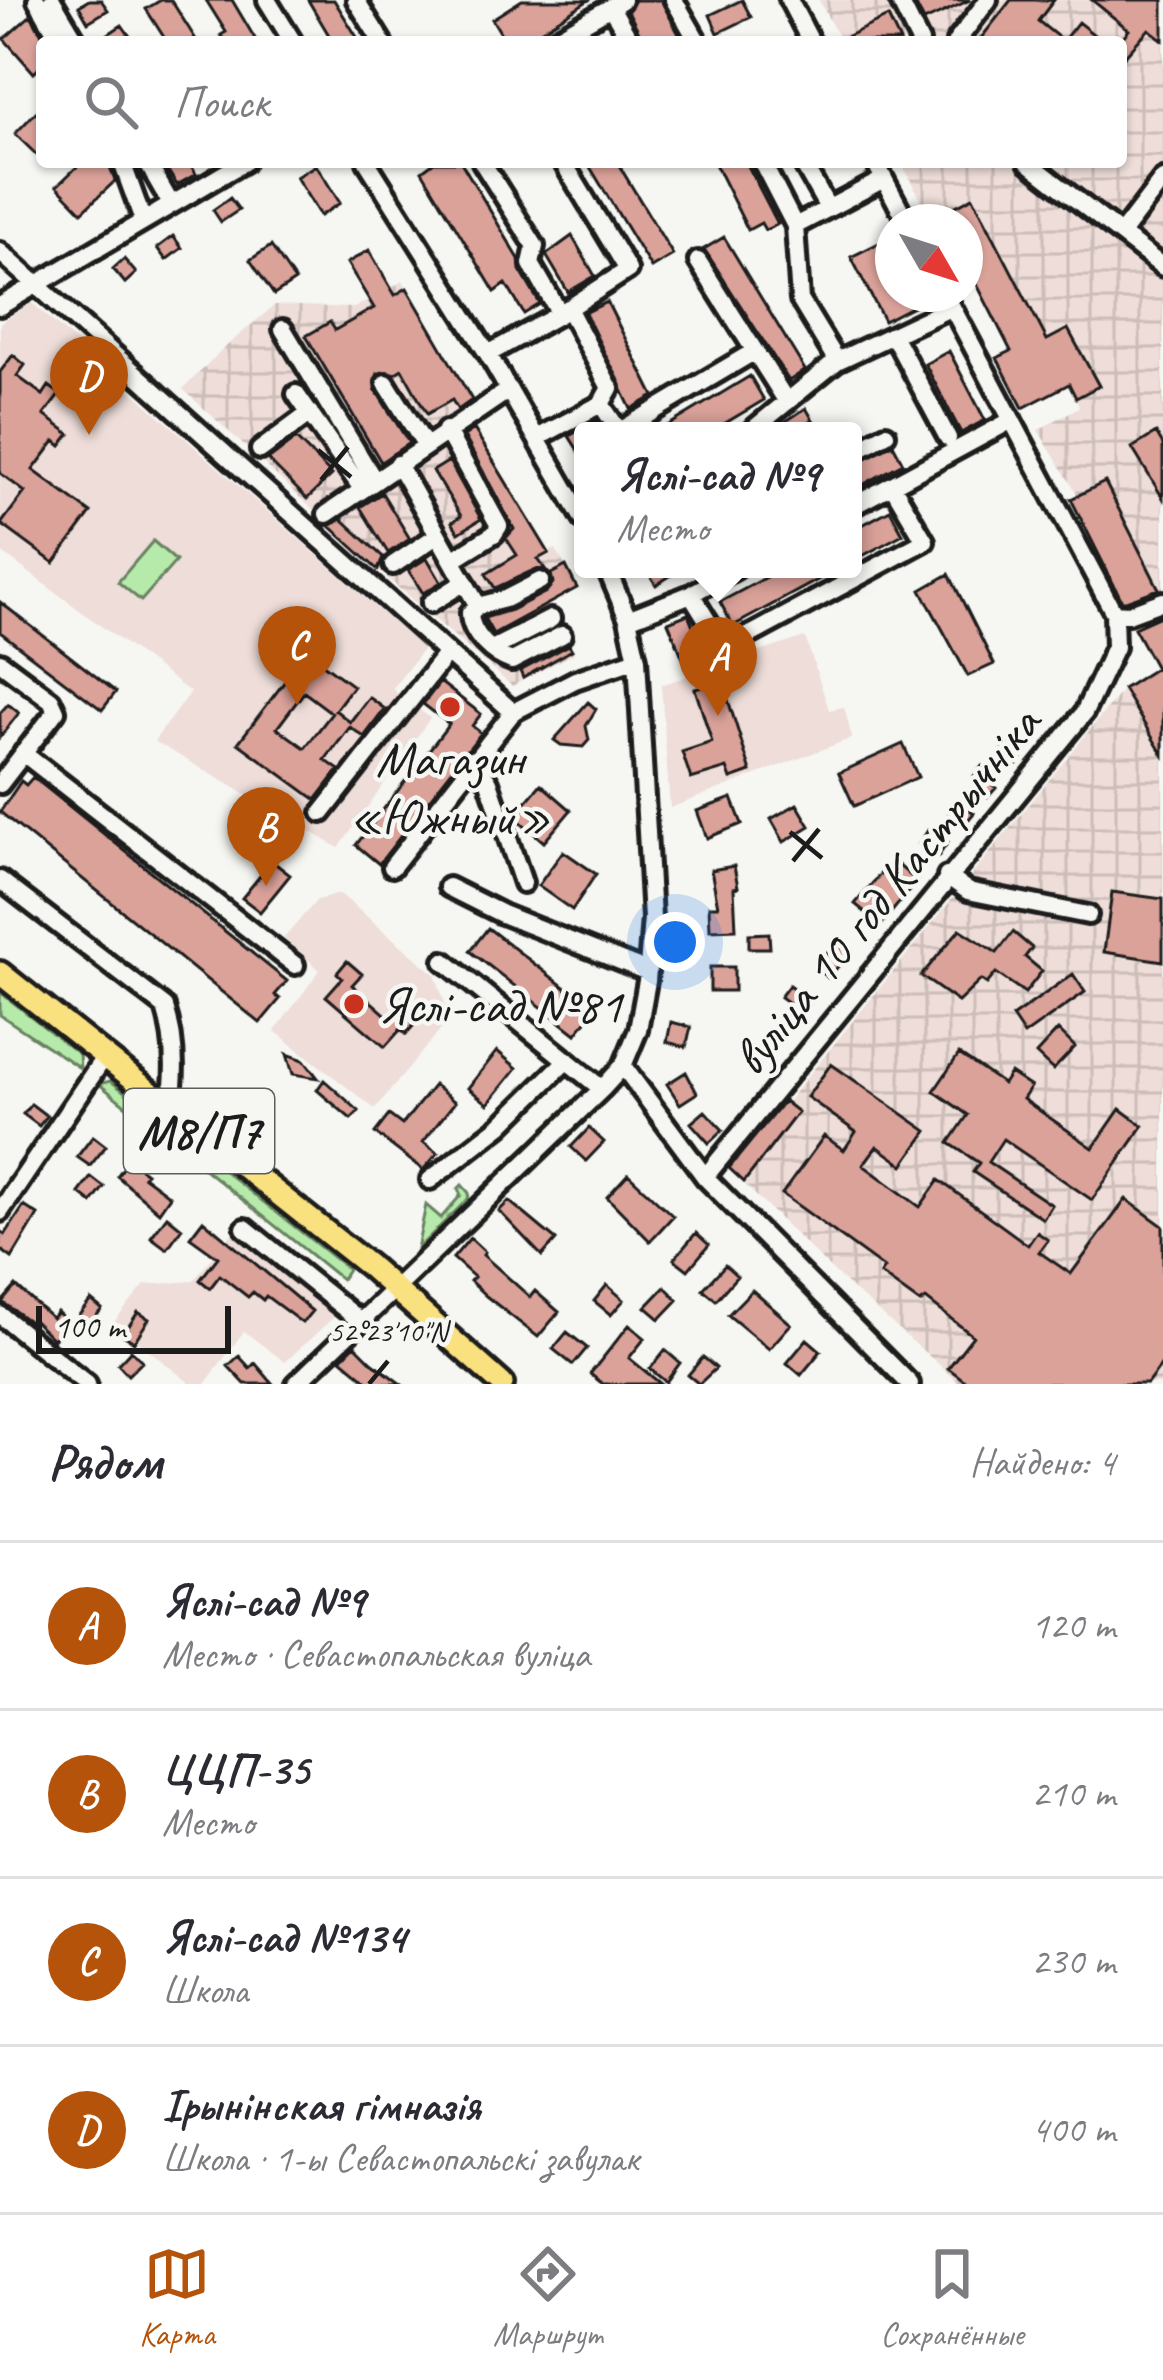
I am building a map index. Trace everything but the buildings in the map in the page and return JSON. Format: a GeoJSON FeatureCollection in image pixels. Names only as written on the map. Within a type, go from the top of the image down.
{"type":"FeatureCollection","features":[{"type":"Feature","properties":{"kind":"main road","name":"М8/П7"},"geometry":{"type":"LineString","coordinates":[[0,973],[396,1291],[502,1384]]}},
{"type":"Feature","properties":{"kind":"street"},"geometry":{"type":"LineString","coordinates":[[37,0],[58,36]]}},
{"type":"Feature","properties":{"kind":"street"},"geometry":{"type":"LineString","coordinates":[[52,0],[73,36]]}},
{"type":"Feature","properties":{"kind":"street"},"geometry":{"type":"LineString","coordinates":[[267,0],[288,36]]}},
{"type":"Feature","properties":{"kind":"street"},"geometry":{"type":"LineString","coordinates":[[356,0],[378,36]]}},
{"type":"Feature","properties":{"kind":"street"},"geometry":{"type":"LineString","coordinates":[[674,0],[695,36]]}},
{"type":"Feature","properties":{"kind":"street"},"geometry":{"type":"LineString","coordinates":[[789,0],[802,36]]}},
{"type":"Feature","properties":{"kind":"street"},"geometry":{"type":"LineString","coordinates":[[898,0],[917,36]]}},
{"type":"Feature","properties":{"kind":"street"},"geometry":{"type":"LineString","coordinates":[[961,36],[988,0]]}},
{"type":"Feature","properties":{"kind":"street"},"geometry":{"type":"LineString","coordinates":[[560,36],[616,3],[629,36]]}},
{"type":"Feature","properties":{"kind":"street"},"geometry":{"type":"LineString","coordinates":[[124,168],[143,220]]}},
{"type":"Feature","properties":{"kind":"street"},"geometry":{"type":"LineString","coordinates":[[150,168],[171,204]]}},
{"type":"Feature","properties":{"kind":"street"},"geometry":{"type":"LineString","coordinates":[[0,306],[234,168]]}},
{"type":"Feature","properties":{"kind":"street"},"geometry":{"type":"LineString","coordinates":[[372,168],[574,493]]}},
{"type":"Feature","properties":{"kind":"street"},"geometry":{"type":"LineString","coordinates":[[486,168],[535,246],[532,264],[610,388],[602,404],[537,437]]}},
{"type":"Feature","properties":{"kind":"street"},"geometry":{"type":"LineString","coordinates":[[488,355],[628,270],[567,168]]}},
{"type":"Feature","properties":{"kind":"street"},"geometry":{"type":"LineString","coordinates":[[765,168],[795,226],[800,300],[837,361]]}},
{"type":"Feature","properties":{"kind":"street"},"geometry":{"type":"LineString","coordinates":[[805,168],[828,208]]}},
{"type":"Feature","properties":{"kind":"street"},"geometry":{"type":"LineString","coordinates":[[795,226],[882,168],[899,204]]}},
{"type":"Feature","properties":{"kind":"street"},"geometry":{"type":"LineString","coordinates":[[1036,168],[1163,267]]}},
{"type":"Feature","properties":{"kind":"street"},"geometry":{"type":"LineString","coordinates":[[1121,234],[1163,179]]}},
{"type":"Feature","properties":{"kind":"street"},"geometry":{"type":"LineString","coordinates":[[0,252],[512,712]]}},
{"type":"Feature","properties":{"kind":"street"},"geometry":{"type":"LineString","coordinates":[[698,261],[787,402]]}},
{"type":"Feature","properties":{"kind":"street"},"geometry":{"type":"LineString","coordinates":[[762,422],[837,361],[929,312]]}},
{"type":"Feature","properties":{"kind":"street"},"geometry":{"type":"LineString","coordinates":[[954,312],[1114,613],[1128,614],[1163,601]]}},
{"type":"Feature","properties":{"kind":"street"},"geometry":{"type":"LineString","coordinates":[[283,329],[368,485]]}},
{"type":"Feature","properties":{"kind":"street"},"geometry":{"type":"LineString","coordinates":[[893,335],[948,438]]}},
{"type":"Feature","properties":{"kind":"street"},"geometry":{"type":"LineString","coordinates":[[635,422],[755,351]]}},
{"type":"Feature","properties":{"kind":"street"},"geometry":{"type":"LineString","coordinates":[[386,382],[425,445]]}},
{"type":"Feature","properties":{"kind":"street"},"geometry":{"type":"LineString","coordinates":[[327,514],[509,390]]}},
{"type":"Feature","properties":{"kind":"street"},"geometry":{"type":"LineString","coordinates":[[296,394],[368,485]]}},
{"type":"Feature","properties":{"kind":"street"},"geometry":{"type":"LineString","coordinates":[[602,404],[614,422]]}},
{"type":"Feature","properties":{"kind":"street"},"geometry":{"type":"LineString","coordinates":[[260,450],[310,413]]}},
{"type":"Feature","properties":{"kind":"street"},"geometry":{"type":"LineString","coordinates":[[862,501],[1012,420]]}},
{"type":"Feature","properties":{"kind":"street"},"geometry":{"type":"LineString","coordinates":[[446,430],[499,526],[452,560]]}},
{"type":"Feature","properties":{"kind":"street"},"geometry":{"type":"LineString","coordinates":[[862,447],[886,434]]}},
{"type":"Feature","properties":{"kind":"street"},"geometry":{"type":"LineString","coordinates":[[398,464],[478,606]]}},
{"type":"Feature","properties":{"kind":"street"},"geometry":{"type":"LineString","coordinates":[[862,575],[925,541],[892,484]]}},
{"type":"Feature","properties":{"kind":"street"},"geometry":{"type":"LineString","coordinates":[[394,565],[438,535]]}},
{"type":"Feature","properties":{"kind":"street"},"geometry":{"type":"LineString","coordinates":[[296,1384],[602,1089],[623,1066],[638,1030],[652,918],[637,659],[628,619],[611,578]]}},
{"type":"Feature","properties":{"kind":"street"},"geometry":{"type":"LineString","coordinates":[[628,619],[720,578]]}},
{"type":"Feature","properties":{"kind":"street"},"geometry":{"type":"LineString","coordinates":[[691,594],[723,646],[856,578]]}},
{"type":"Feature","properties":{"kind":"street"},"geometry":{"type":"LineString","coordinates":[[540,581],[478,606],[470,613],[470,621],[491,649],[512,661],[562,635]]}},
{"type":"Feature","properties":{"kind":"street"},"geometry":{"type":"LineString","coordinates":[[431,603],[464,582]]}},
{"type":"Feature","properties":{"kind":"street","name":"вуліца 10 год Кастрычніка"},"geometry":{"type":"LineString","coordinates":[[705,1178],[1084,713],[1115,646],[1114,613]]}},
{"type":"Feature","properties":{"kind":"street"},"geometry":{"type":"LineString","coordinates":[[491,649],[551,619]]}},
{"type":"Feature","properties":{"kind":"street"},"geometry":{"type":"LineString","coordinates":[[322,813],[447,653]]}},
{"type":"Feature","properties":{"kind":"street"},"geometry":{"type":"LineString","coordinates":[[392,867],[512,712],[575,680],[637,659]]}},
{"type":"Feature","properties":{"kind":"street"},"geometry":{"type":"LineString","coordinates":[[0,662],[51,700],[56,711],[0,784]]}},
{"type":"Feature","properties":{"kind":"street"},"geometry":{"type":"LineString","coordinates":[[23,753],[295,965]]}},
{"type":"Feature","properties":{"kind":"street"},"geometry":{"type":"LineString","coordinates":[[474,759],[489,782],[523,883]]}},
{"type":"Feature","properties":{"kind":"street"},"geometry":{"type":"LineString","coordinates":[[947,876],[968,891],[1088,916]]}},
{"type":"Feature","properties":{"kind":"street"},"geometry":{"type":"LineString","coordinates":[[0,880],[165,1007],[174,1084],[170,1108]]}},
{"type":"Feature","properties":{"kind":"street"},"geometry":{"type":"LineString","coordinates":[[448,887],[484,907],[648,972]]}},
{"type":"Feature","properties":{"kind":"street"},"geometry":{"type":"LineString","coordinates":[[444,961],[602,1089]]}},
{"type":"Feature","properties":{"kind":"street"},"geometry":{"type":"LineString","coordinates":[[0,1212],[105,1056]]}},
{"type":"Feature","properties":{"kind":"street"},"geometry":{"type":"LineString","coordinates":[[430,1180],[500,1126],[567,1060]]}},
{"type":"Feature","properties":{"kind":"street"},"geometry":{"type":"LineString","coordinates":[[623,1066],[705,1178],[910,1384]]}},
{"type":"Feature","properties":{"kind":"street"},"geometry":{"type":"LineString","coordinates":[[244,1228],[360,1321]]}},
{"type":"Feature","properties":{"kind":"street"},"geometry":{"type":"LineString","coordinates":[[0,1315],[87,1384]]}},
{"type":"Feature","properties":{"kind":"shaded area"},"geometry":{"type":"Polygon","coordinates":[[[819,0],[1163,0],[1163,1384],[961,1384],[840,1278],[728,1168],[1123,689],[1156,667],[1071,500],[1078,495],[1038,430],[1079,407],[1045,341],[983,249],[983,204],[923,204],[904,168],[1127,168],[1127,36],[838,36],[819,0]]]}},
{"type":"Feature","properties":{"kind":"shaded area"},"geometry":{"type":"Polygon","coordinates":[[[403,281],[474,403],[463,410],[548,552],[556,549],[577,588],[550,604],[574,653],[512,686],[378,570],[183,389],[275,305],[354,308],[403,281]]]}},
{"type":"Feature","properties":{"kind":"shaded area"},"geometry":{"type":"Polygon","coordinates":[[[32,303],[423,649],[392,689],[430,718],[339,848],[154,741],[190,692],[0,551],[0,323],[32,303]]]}},
{"type":"Feature","properties":{"kind":"shaded area"},"geometry":{"type":"Polygon","coordinates":[[[805,637],[829,710],[844,707],[852,738],[670,808],[661,685],[805,637]]]}},
{"type":"Feature","properties":{"kind":"shaded area"},"geometry":{"type":"Polygon","coordinates":[[[340,894],[435,974],[450,1018],[375,1109],[275,1031],[320,970],[284,938],[317,900],[340,894]]]}},
{"type":"Feature","properties":{"kind":"shaded area"},"geometry":{"type":"Polygon","coordinates":[[[236,1229],[337,1314],[285,1362],[244,1331],[205,1384],[191,1384],[114,1322],[145,1285],[193,1281],[236,1229]]]}},
{"type":"Feature","properties":{"kind":"green space"},"geometry":{"type":"Polygon","coordinates":[[[153,541],[176,561],[141,601],[118,582],[153,541]]]}},
{"type":"Feature","properties":{"kind":"green space"},"geometry":{"type":"Polygon","coordinates":[[[0,992],[79,1054],[80,1068],[0,1015],[0,992]]]}},
{"type":"Feature","properties":{"kind":"green space"},"geometry":{"type":"Polygon","coordinates":[[[111,1081],[348,1269],[341,1279],[99,1084],[111,1081]]]}},
{"type":"Feature","properties":{"kind":"green space"},"geometry":{"type":"Polygon","coordinates":[[[462,1185],[468,1199],[417,1249],[426,1205],[441,1218],[461,1195],[462,1185]]]}},
{"type":"Feature","properties":{"kind":"place","name":"Ірынінская гімназія"},"geometry":{"type":"Point","coordinates":[89,435]}},
{"type":"Feature","properties":{"kind":"place","name":"Яслі-сад №134"},"geometry":{"type":"Point","coordinates":[297,705]}},
{"type":"Feature","properties":{"kind":"place","name":"Магазин «Южный»"},"geometry":{"type":"Point","coordinates":[450,707]}},
{"type":"Feature","properties":{"kind":"place","name":"Яслі-сад №9"},"geometry":{"type":"Point","coordinates":[718,716]}},
{"type":"Feature","properties":{"kind":"place","name":"ЦЦП-35"},"geometry":{"type":"Point","coordinates":[266,886]}},
{"type":"Feature","properties":{"kind":"place","name":"Яслі-сад №81"},"geometry":{"type":"Point","coordinates":[354,1004]}}]}
